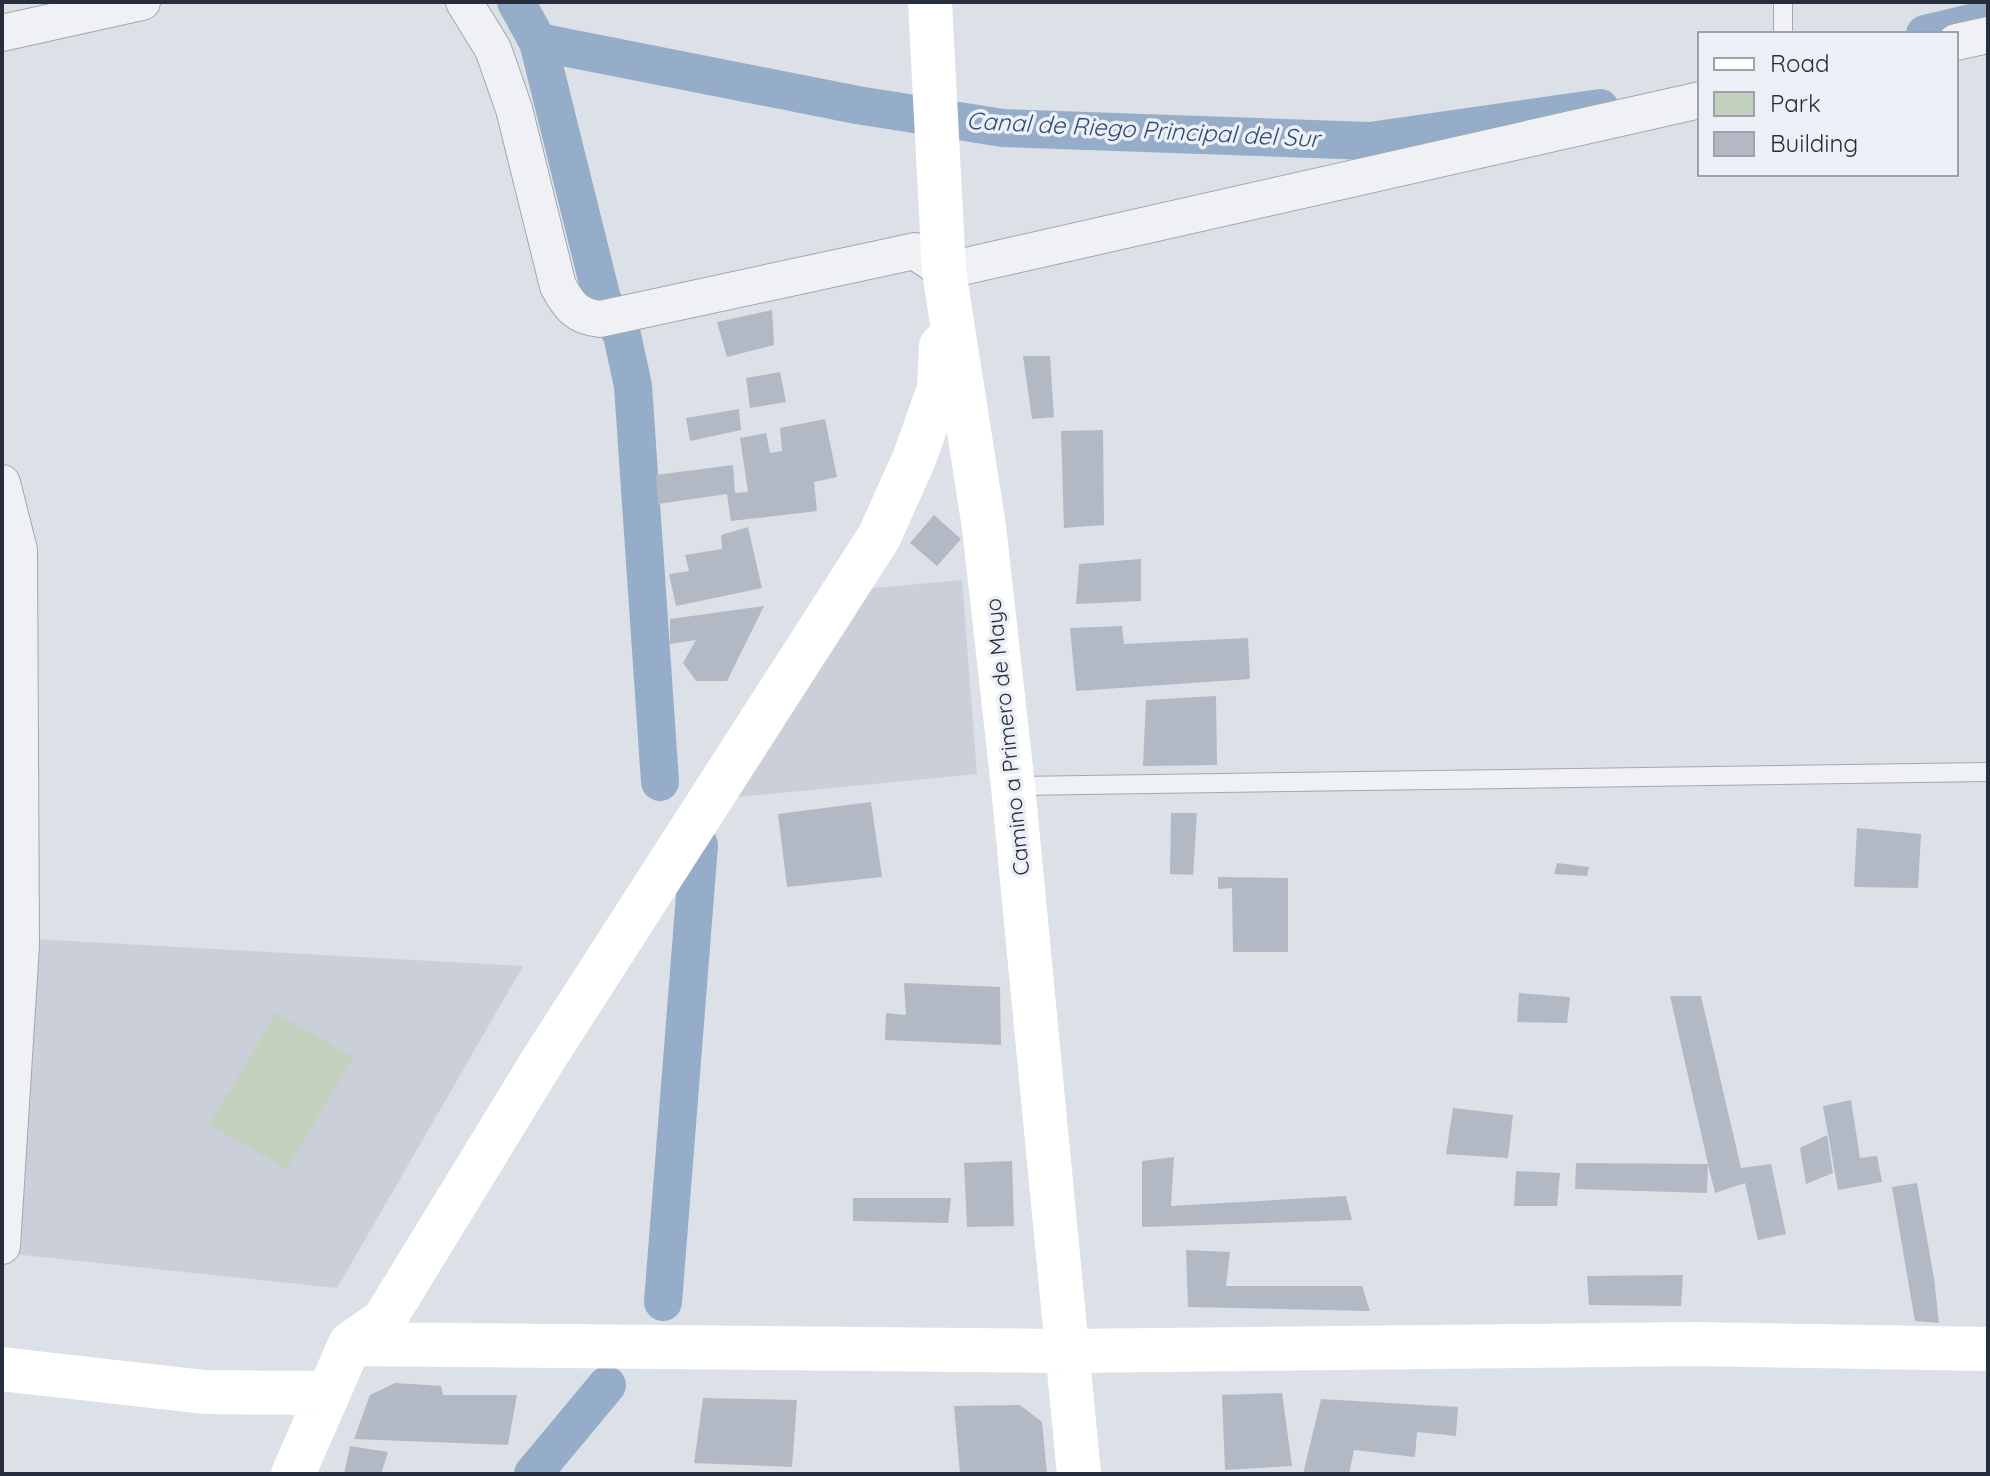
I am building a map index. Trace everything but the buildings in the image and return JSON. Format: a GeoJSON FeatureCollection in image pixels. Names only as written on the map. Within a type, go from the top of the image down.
{"type":"FeatureCollection","features":[{"type":"Feature","properties":{"kind":"street"},"geometry":{"type":"LineString","coordinates":[[2,33],[142,2]]}},
{"type":"Feature","properties":{"kind":"street"},"geometry":{"type":"LineString","coordinates":[[464,2],[493,49],[514,109],[558,286],[569,307],[582,317],[611,317],[915,251],[944,271],[1698,100]]}},
{"type":"Feature","properties":{"kind":"street","name":"Camino a Primero de Mayo"},"geometry":{"type":"LineString","coordinates":[[930,2],[944,271],[984,527],[1013,786],[1079,1474]]}},
{"type":"Feature","properties":{"kind":"street"},"geometry":{"type":"LineString","coordinates":[[1958,42],[1988,35]]}},
{"type":"Feature","properties":{"kind":"street"},"geometry":{"type":"LineString","coordinates":[[293,1474],[350,1344],[384,1320],[543,1060],[879,537],[914,459],[939,389],[944,271]]}},
{"type":"Feature","properties":{"kind":"street"},"geometry":{"type":"LineString","coordinates":[[2,483],[19,550],[21,945],[2,1246]]}},
{"type":"Feature","properties":{"kind":"street"},"geometry":{"type":"LineString","coordinates":[[350,1344],[1068,1351],[1694,1344],[1988,1349]]}},
{"type":"Feature","properties":{"kind":"street"},"geometry":{"type":"LineString","coordinates":[[2,1369],[204,1392],[328,1393]]}},
{"type":"Feature","properties":{"kind":"lane"},"geometry":{"type":"LineString","coordinates":[[1783,2],[1783,32]]}},
{"type":"Feature","properties":{"kind":"lane"},"geometry":{"type":"LineString","coordinates":[[1013,786],[1988,772]]}},
{"type":"Feature","properties":{"kind":"shaded area"},"geometry":{"type":"Polygon","coordinates":[[[962,580],[977,774],[729,798],[864,589],[962,580]]]}},
{"type":"Feature","properties":{"kind":"shaded area"},"geometry":{"type":"Polygon","coordinates":[[[33,939],[523,966],[337,1288],[13,1254],[33,939]]]}},
{"type":"Feature","properties":{"kind":"green space"},"geometry":{"type":"Polygon","coordinates":[[[276,1013],[353,1057],[287,1169],[210,1125],[276,1013]]]}},
{"type":"Feature","properties":{"kind":"waterway","name":"Canal de Riego Principal del Sur"},"geometry":{"type":"LineString","coordinates":[[516,2],[538,42],[857,105],[1003,128],[1370,141],[1600,108]]}},
{"type":"Feature","properties":{"kind":"waterway","name":"Canal de Riego Principal del Sur"},"geometry":{"type":"LineString","coordinates":[[1933,32],[1988,19]]}},
{"type":"Feature","properties":{"kind":"waterway"},"geometry":{"type":"LineString","coordinates":[[538,42],[602,299],[622,335],[633,386],[660,782]]}},
{"type":"Feature","properties":{"kind":"waterway"},"geometry":{"type":"LineString","coordinates":[[663,1302],[699,845]]}},
{"type":"Feature","properties":{"kind":"waterway"},"geometry":{"type":"LineString","coordinates":[[533,1474],[607,1385]]}}]}
